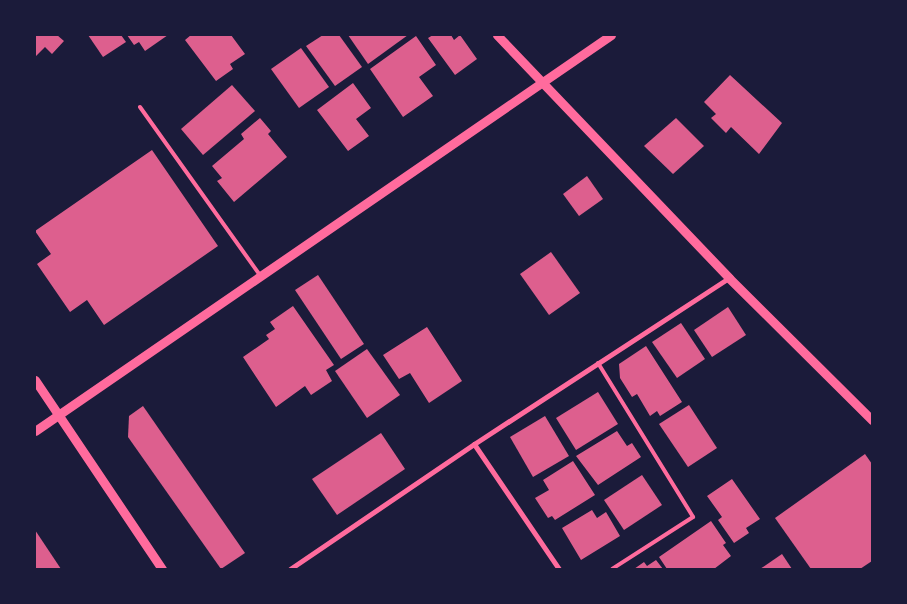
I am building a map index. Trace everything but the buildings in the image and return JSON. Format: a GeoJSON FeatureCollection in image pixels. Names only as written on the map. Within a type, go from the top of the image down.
{"type":"FeatureCollection","features":[{"type":"Feature","properties":{"kind":"street"},"geometry":{"type":"LineString","coordinates":[[497,35],[544,81],[729,278],[872,420]]}},
{"type":"Feature","properties":{"kind":"street"},"geometry":{"type":"LineString","coordinates":[[35,431],[611,35]]}},
{"type":"Feature","properties":{"kind":"street"},"geometry":{"type":"LineString","coordinates":[[290,569],[474,444],[729,278]]}},
{"type":"Feature","properties":{"kind":"street"},"geometry":{"type":"LineString","coordinates":[[35,380],[162,569]]}},
{"type":"Feature","properties":{"kind":"street"},"geometry":{"type":"LineString","coordinates":[[474,444],[559,569]]}},
{"type":"Feature","properties":{"kind":"lane"},"geometry":{"type":"LineString","coordinates":[[140,107],[260,275]]}},
{"type":"Feature","properties":{"kind":"lane"},"geometry":{"type":"LineString","coordinates":[[598,363],[693,517],[612,569]]}}]}
